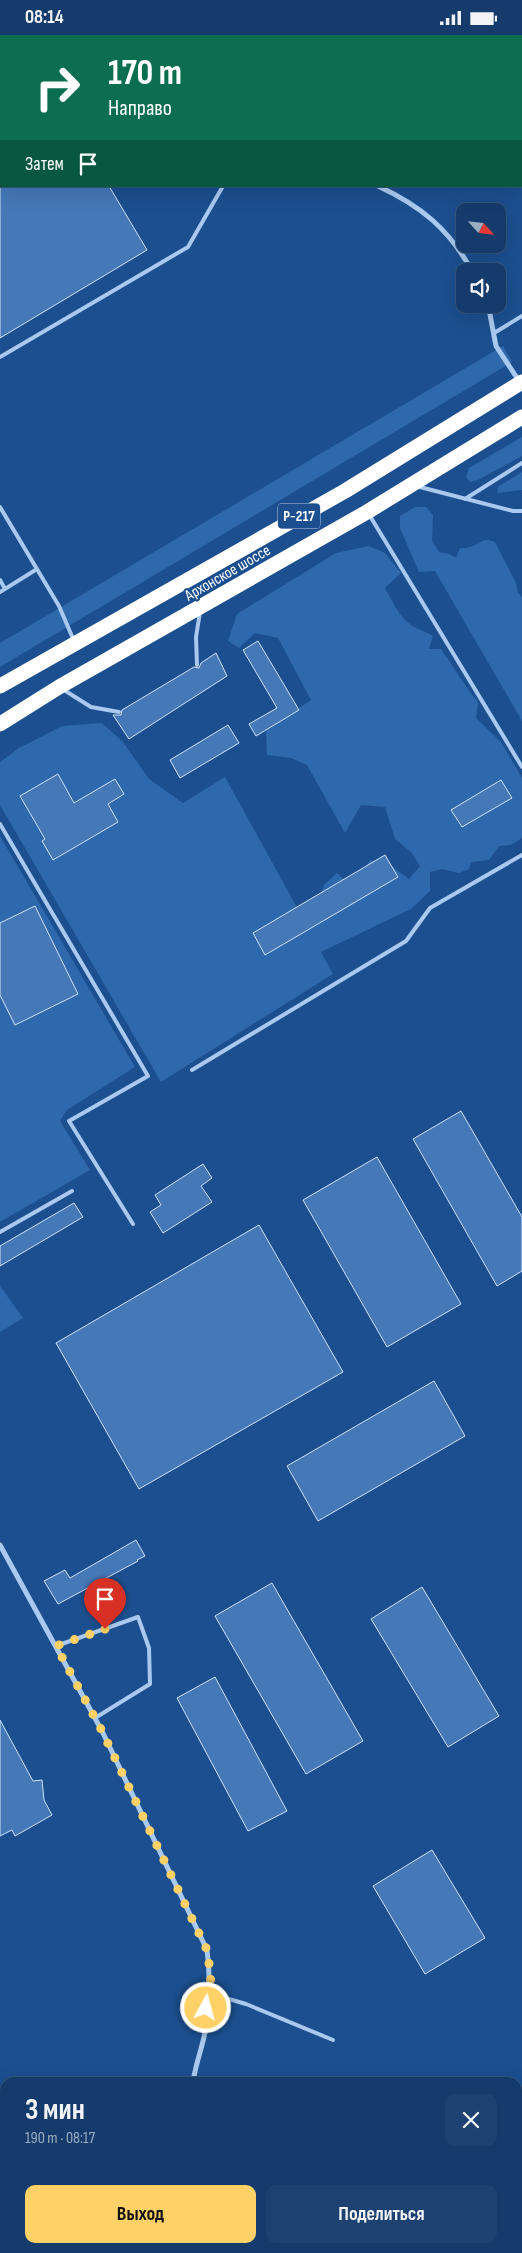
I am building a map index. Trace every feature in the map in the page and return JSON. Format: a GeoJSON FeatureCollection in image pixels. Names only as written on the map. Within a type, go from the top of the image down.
{"type":"FeatureCollection","features":[{"type":"Feature","properties":{"kind":"highway","name":"Архонское шоссе"},"geometry":{"type":"LineString","coordinates":[[0,686],[345,491],[521,383]]}},
{"type":"Feature","properties":{"kind":"highway","name":"Архонское шоссе"},"geometry":{"type":"LineString","coordinates":[[0,724],[59,687],[367,512],[522,417]]}},
{"type":"Feature","properties":{"kind":"street"},"geometry":{"type":"LineString","coordinates":[[380,187],[404,198],[438,223],[468,263]]}},
{"type":"Feature","properties":{"kind":"street"},"geometry":{"type":"LineString","coordinates":[[490,313],[496,345],[521,383]]}},
{"type":"Feature","properties":{"kind":"street"},"geometry":{"type":"LineString","coordinates":[[0,1545],[95,1718],[207,1950],[211,1977],[205,2032],[194,2077]]}},
{"type":"Feature","properties":{"kind":"lane"},"geometry":{"type":"LineString","coordinates":[[0,357],[188,247],[222,187]]}},
{"type":"Feature","properties":{"kind":"lane"},"geometry":{"type":"LineString","coordinates":[[494,333],[522,316]]}},
{"type":"Feature","properties":{"kind":"lane"},"geometry":{"type":"LineString","coordinates":[[465,499],[522,463]]}},
{"type":"Feature","properties":{"kind":"lane"},"geometry":{"type":"LineString","coordinates":[[412,485],[513,511],[522,511]]}},
{"type":"Feature","properties":{"kind":"lane"},"geometry":{"type":"LineString","coordinates":[[0,507],[59,606],[74,643]]}},
{"type":"Feature","properties":{"kind":"lane"},"geometry":{"type":"LineString","coordinates":[[367,512],[522,767]]}},
{"type":"Feature","properties":{"kind":"lane"},"geometry":{"type":"LineString","coordinates":[[0,592],[37,569]]}},
{"type":"Feature","properties":{"kind":"lane"},"geometry":{"type":"LineString","coordinates":[[0,580],[5,589]]}},
{"type":"Feature","properties":{"kind":"lane"},"geometry":{"type":"LineString","coordinates":[[197,665],[196,637],[201,607]]}},
{"type":"Feature","properties":{"kind":"lane"},"geometry":{"type":"LineString","coordinates":[[59,687],[91,707],[119,712]]}},
{"type":"Feature","properties":{"kind":"lane"},"geometry":{"type":"LineString","coordinates":[[0,824],[148,1076],[69,1121],[133,1224]]}},
{"type":"Feature","properties":{"kind":"lane"},"geometry":{"type":"LineString","coordinates":[[192,1069],[406,941],[430,908],[522,855]]}},
{"type":"Feature","properties":{"kind":"lane"},"geometry":{"type":"LineString","coordinates":[[0,1232],[72,1191]]}},
{"type":"Feature","properties":{"kind":"lane"},"geometry":{"type":"LineString","coordinates":[[56,1646],[138,1617],[149,1648],[150,1684],[95,1718]]}},
{"type":"Feature","properties":{"kind":"lane"},"geometry":{"type":"LineString","coordinates":[[208,1993],[246,2004],[333,2040]]}},
{"type":"Feature","properties":{"kind":"shaded area"},"geometry":{"type":"Polygon","coordinates":[[[503,346],[512,362],[0,667],[0,643],[503,346]]]}},
{"type":"Feature","properties":{"kind":"shaded area"},"geometry":{"type":"Polygon","coordinates":[[[522,437],[522,456],[478,480],[470,482],[466,477],[469,468],[522,437]]]}},
{"type":"Feature","properties":{"kind":"shaded area"},"geometry":{"type":"Polygon","coordinates":[[[522,472],[522,490],[497,493],[498,487],[522,472]]]}},
{"type":"Feature","properties":{"kind":"shaded area"},"geometry":{"type":"Polygon","coordinates":[[[415,507],[426,507],[433,515],[432,541],[439,552],[456,558],[460,548],[471,547],[485,540],[495,542],[516,583],[518,593],[522,597],[522,721],[435,571],[419,572],[400,528],[400,516],[415,507]]]}},
{"type":"Feature","properties":{"kind":"shaded area"},"geometry":{"type":"Polygon","coordinates":[[[369,546],[385,553],[401,573],[385,588],[396,608],[407,622],[433,636],[429,649],[441,649],[478,702],[476,718],[501,742],[522,778],[522,838],[511,845],[499,846],[489,860],[471,862],[469,869],[459,873],[442,869],[430,872],[430,891],[411,909],[321,952],[333,974],[161,1082],[0,805],[0,762],[19,748],[62,726],[102,723],[123,742],[149,779],[183,803],[225,777],[305,922],[317,908],[324,885],[337,873],[350,885],[356,882],[370,860],[393,867],[409,879],[420,866],[412,853],[395,839],[385,807],[361,805],[345,833],[307,765],[291,758],[267,755],[266,731],[311,700],[278,638],[255,633],[239,648],[228,641],[237,614],[336,553],[369,546]]]}},
{"type":"Feature","properties":{"kind":"shaded area"},"geometry":{"type":"Polygon","coordinates":[[[0,836],[135,1067],[67,1110],[60,1121],[90,1170],[0,1222],[0,836]]]}},
{"type":"Feature","properties":{"kind":"shaded area"},"geometry":{"type":"Polygon","coordinates":[[[0,1286],[23,1318],[0,1332],[0,1286]]]}},
{"type":"Feature","properties":{"kind":"building"},"geometry":{"type":"Polygon","coordinates":[[[0,187],[110,187],[147,250],[0,338],[0,187]]]}},
{"type":"Feature","properties":{"kind":"building"},"geometry":{"type":"Polygon","coordinates":[[[258,641],[299,710],[256,736],[249,724],[277,708],[243,650],[258,641]]]}},
{"type":"Feature","properties":{"kind":"building"},"geometry":{"type":"Polygon","coordinates":[[[216,653],[227,676],[129,739],[113,715],[121,715],[122,710],[194,667],[199,668],[201,663],[216,653]]]}},
{"type":"Feature","properties":{"kind":"building"},"geometry":{"type":"Polygon","coordinates":[[[228,725],[239,743],[180,778],[170,760],[228,725]]]}},
{"type":"Feature","properties":{"kind":"building"},"geometry":{"type":"Polygon","coordinates":[[[58,774],[74,803],[115,779],[124,794],[108,804],[118,822],[53,860],[42,841],[45,839],[20,796],[58,774]]]}},
{"type":"Feature","properties":{"kind":"building"},"geometry":{"type":"Polygon","coordinates":[[[501,780],[512,798],[462,827],[451,810],[501,780]]]}},
{"type":"Feature","properties":{"kind":"building"},"geometry":{"type":"Polygon","coordinates":[[[385,855],[398,877],[265,955],[253,933],[385,855]]]}},
{"type":"Feature","properties":{"kind":"building"},"geometry":{"type":"Polygon","coordinates":[[[35,906],[78,994],[15,1025],[0,995],[0,923],[35,906]]]}},
{"type":"Feature","properties":{"kind":"building"},"geometry":{"type":"Polygon","coordinates":[[[461,1111],[522,1217],[522,1271],[497,1286],[413,1139],[461,1111]]]}},
{"type":"Feature","properties":{"kind":"building"},"geometry":{"type":"Polygon","coordinates":[[[377,1157],[461,1304],[387,1347],[303,1200],[377,1157]]]}},
{"type":"Feature","properties":{"kind":"building"},"geometry":{"type":"Polygon","coordinates":[[[203,1164],[212,1178],[201,1186],[212,1202],[163,1233],[150,1212],[161,1205],[155,1195],[203,1164]]]}},
{"type":"Feature","properties":{"kind":"building"},"geometry":{"type":"Polygon","coordinates":[[[74,1203],[83,1217],[0,1266],[0,1246],[74,1203]]]}},
{"type":"Feature","properties":{"kind":"building"},"geometry":{"type":"Polygon","coordinates":[[[259,1225],[343,1372],[139,1489],[56,1343],[259,1225]]]}},
{"type":"Feature","properties":{"kind":"building"},"geometry":{"type":"Polygon","coordinates":[[[434,1381],[465,1436],[318,1521],[287,1466],[434,1381]]]}},
{"type":"Feature","properties":{"kind":"building"},"geometry":{"type":"Polygon","coordinates":[[[136,1540],[145,1556],[58,1604],[44,1581],[65,1570],[70,1578],[136,1540]]]}},
{"type":"Feature","properties":{"kind":"building"},"geometry":{"type":"Polygon","coordinates":[[[272,1583],[363,1741],[306,1774],[215,1616],[272,1583]]]}},
{"type":"Feature","properties":{"kind":"building"},"geometry":{"type":"Polygon","coordinates":[[[422,1587],[499,1716],[448,1747],[371,1619],[422,1587]]]}},
{"type":"Feature","properties":{"kind":"building"},"geometry":{"type":"Polygon","coordinates":[[[215,1677],[287,1811],[248,1831],[177,1698],[215,1677]]]}},
{"type":"Feature","properties":{"kind":"building"},"geometry":{"type":"Polygon","coordinates":[[[0,1720],[33,1781],[42,1780],[44,1800],[52,1815],[15,1836],[12,1830],[0,1836],[0,1720]]]}},
{"type":"Feature","properties":{"kind":"building"},"geometry":{"type":"Polygon","coordinates":[[[432,1850],[485,1938],[425,1974],[373,1886],[432,1850]]]}},
{"type":"Feature","properties":{"kind":"route"},"geometry":{"type":"LineString","coordinates":[[105,1629],[56,1646],[102,1731],[207,1950],[211,1977],[206,2008]]}}]}
